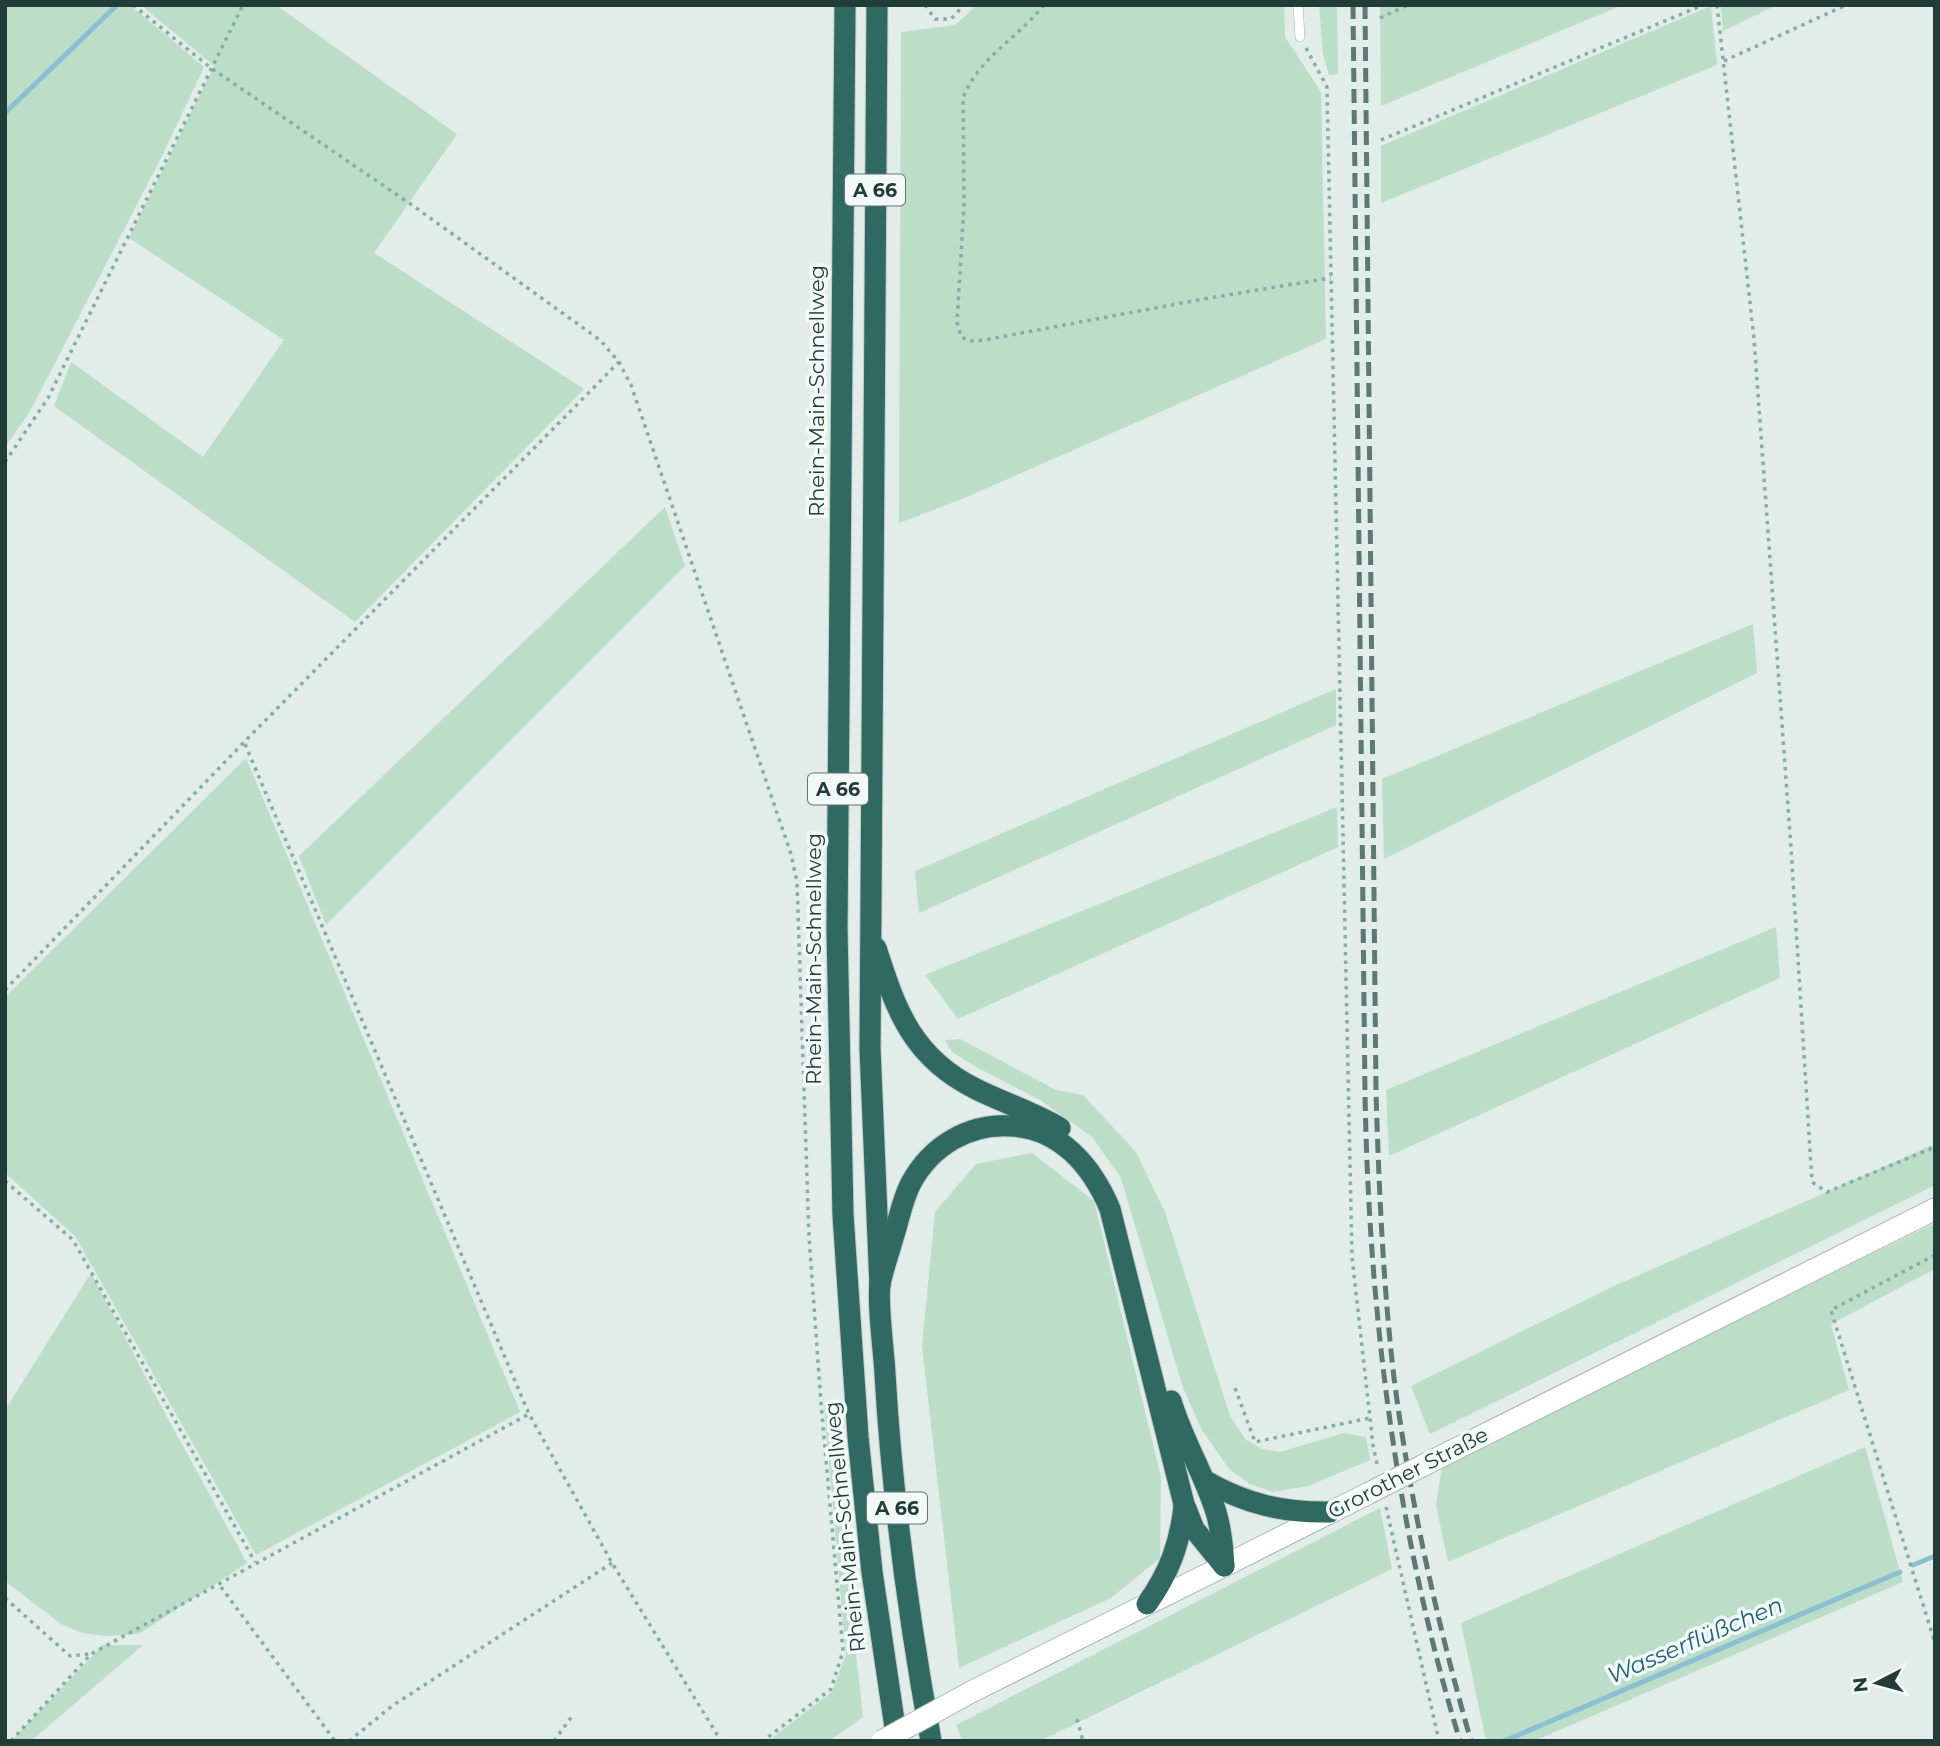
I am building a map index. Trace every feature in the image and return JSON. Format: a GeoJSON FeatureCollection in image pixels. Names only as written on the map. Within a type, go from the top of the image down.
{"type":"FeatureCollection","features":[{"type":"Feature","properties":{"kind":"highway","name":"Rhein-Main-Schnellweg"},"geometry":{"type":"LineString","coordinates":[[845,5],[837,929],[843,1215],[858,1437],[882,1649],[897,1741]]}},
{"type":"Feature","properties":{"kind":"highway","name":"A 66"},"geometry":{"type":"LineString","coordinates":[[877,5],[871,1101],[887,1397],[897,1508],[931,1741]]}},
{"type":"Feature","properties":{"kind":"highway"},"geometry":{"type":"LineString","coordinates":[[870,929],[900,1017],[915,1040],[933,1060],[960,1081],[1035,1115],[1071,1135],[1093,1156],[1107,1177],[1124,1216],[1173,1409],[1216,1513],[1224,1566]]}},
{"type":"Feature","properties":{"kind":"highway"},"geometry":{"type":"LineString","coordinates":[[880,1286],[910,1185],[918,1171],[940,1147],[968,1131],[1000,1125],[1033,1129],[1063,1143],[1086,1166],[1110,1209],[1184,1504],[1194,1530],[1224,1566]]}},
{"type":"Feature","properties":{"kind":"highway"},"geometry":{"type":"LineString","coordinates":[[1204,1480],[1233,1496],[1265,1507],[1308,1513],[1330,1512]]}},
{"type":"Feature","properties":{"kind":"highway"},"geometry":{"type":"LineString","coordinates":[[1147,1604],[1163,1581],[1174,1557],[1184,1504]]}},
{"type":"Feature","properties":{"kind":"street","name":"Grorother Straße"},"geometry":{"type":"LineString","coordinates":[[882,1741],[971,1692],[1330,1512],[1377,1499],[1422,1466],[1935,1209]]}},
{"type":"Feature","properties":{"kind":"lane"},"geometry":{"type":"LineString","coordinates":[[1298,5],[1300,37]]}},
{"type":"Feature","properties":{"kind":"path"},"geometry":{"type":"LineString","coordinates":[[133,5],[211,68],[412,205],[600,340],[619,362],[631,385],[791,854],[797,882],[809,1237],[844,1651],[831,1689],[763,1741]]}},
{"type":"Feature","properties":{"kind":"path"},"geometry":{"type":"LineString","coordinates":[[5,462],[48,398],[243,5]]}},
{"type":"Feature","properties":{"kind":"path"},"geometry":{"type":"LineString","coordinates":[[925,5],[935,19],[950,19],[964,5]]}},
{"type":"Feature","properties":{"kind":"path"},"geometry":{"type":"LineString","coordinates":[[1044,5],[1036,16],[992,53],[968,83],[963,99],[964,205],[957,322],[961,337],[971,341],[984,340],[1331,278]]}},
{"type":"Feature","properties":{"kind":"path"},"geometry":{"type":"LineString","coordinates":[[1380,18],[1408,5]]}},
{"type":"Feature","properties":{"kind":"path"},"geometry":{"type":"LineString","coordinates":[[1381,139],[1703,5]]}},
{"type":"Feature","properties":{"kind":"path"},"geometry":{"type":"LineString","coordinates":[[1717,5],[1754,340],[1812,1182],[1827,1192],[1935,1147]]}},
{"type":"Feature","properties":{"kind":"path"},"geometry":{"type":"LineString","coordinates":[[1723,61],[1846,5]]}},
{"type":"Feature","properties":{"kind":"path"},"geometry":{"type":"LineString","coordinates":[[1300,37],[1327,87],[1352,1256],[1378,1469]]}},
{"type":"Feature","properties":{"kind":"path"},"geometry":{"type":"LineString","coordinates":[[5,990],[251,735],[619,362]]}},
{"type":"Feature","properties":{"kind":"path"},"geometry":{"type":"LineString","coordinates":[[245,744],[529,1414],[612,1563],[720,1741]]}},
{"type":"Feature","properties":{"kind":"path"},"geometry":{"type":"LineString","coordinates":[[5,1181],[73,1240],[255,1562]]}},
{"type":"Feature","properties":{"kind":"path"},"geometry":{"type":"LineString","coordinates":[[1935,1255],[1831,1310],[1935,1643]]}},
{"type":"Feature","properties":{"kind":"path"},"geometry":{"type":"LineString","coordinates":[[1236,1388],[1255,1442],[1370,1418]]}},
{"type":"Feature","properties":{"kind":"path"},"geometry":{"type":"LineString","coordinates":[[11,1741],[91,1654],[529,1414]]}},
{"type":"Feature","properties":{"kind":"path"},"geometry":{"type":"LineString","coordinates":[[1377,1499],[1439,1741]]}},
{"type":"Feature","properties":{"kind":"path"},"geometry":{"type":"LineString","coordinates":[[349,1741],[392,1706],[612,1563]]}},
{"type":"Feature","properties":{"kind":"path"},"geometry":{"type":"LineString","coordinates":[[221,1587],[335,1741]]}},
{"type":"Feature","properties":{"kind":"path"},"geometry":{"type":"LineString","coordinates":[[5,1598],[69,1656],[91,1654]]}},
{"type":"Feature","properties":{"kind":"path"},"geometry":{"type":"LineString","coordinates":[[554,1741],[573,1715]]}},
{"type":"Feature","properties":{"kind":"path"},"geometry":{"type":"LineString","coordinates":[[1077,1719],[1083,1741]]}},
{"type":"Feature","properties":{"kind":"green space"},"geometry":{"type":"Polygon","coordinates":[[[5,5],[130,5],[204,67],[163,154],[29,413],[5,447],[5,5]]]}},
{"type":"Feature","properties":{"kind":"green space"},"geometry":{"type":"Polygon","coordinates":[[[141,5],[276,5],[457,134],[374,253],[584,389],[355,622],[54,406],[71,362],[203,457],[284,340],[129,238],[214,66],[141,5]]]}},
{"type":"Feature","properties":{"kind":"green space"},"geometry":{"type":"Polygon","coordinates":[[[977,5],[1284,5],[1285,37],[1321,92],[1326,339],[962,499],[899,523],[901,32],[955,25],[977,5]]]}},
{"type":"Feature","properties":{"kind":"green space"},"geometry":{"type":"Polygon","coordinates":[[[1319,5],[1337,5],[1338,74],[1329,75],[1323,54],[1319,5]]]}},
{"type":"Feature","properties":{"kind":"green space"},"geometry":{"type":"Polygon","coordinates":[[[1380,5],[1623,5],[1381,106],[1380,5]]]}},
{"type":"Feature","properties":{"kind":"green space"},"geometry":{"type":"Polygon","coordinates":[[[1721,5],[1777,5],[1723,31],[1721,5]]]}},
{"type":"Feature","properties":{"kind":"green space"},"geometry":{"type":"Polygon","coordinates":[[[1711,6],[1717,65],[1381,203],[1381,146],[1711,6]]]}},
{"type":"Feature","properties":{"kind":"green space"},"geometry":{"type":"Polygon","coordinates":[[[665,507],[685,566],[326,925],[299,856],[665,507]]]}},
{"type":"Feature","properties":{"kind":"green space"},"geometry":{"type":"Polygon","coordinates":[[[1753,624],[1757,673],[1384,859],[1382,779],[1753,624]]]}},
{"type":"Feature","properties":{"kind":"green space"},"geometry":{"type":"Polygon","coordinates":[[[1336,689],[1336,725],[919,913],[915,871],[1336,689]]]}},
{"type":"Feature","properties":{"kind":"green space"},"geometry":{"type":"Polygon","coordinates":[[[246,758],[520,1412],[256,1555],[75,1236],[5,1173],[5,997],[246,758]]]}},
{"type":"Feature","properties":{"kind":"green space"},"geometry":{"type":"Polygon","coordinates":[[[1337,807],[1338,847],[958,1019],[925,975],[1337,807]]]}},
{"type":"Feature","properties":{"kind":"green space"},"geometry":{"type":"Polygon","coordinates":[[[1776,927],[1780,978],[1389,1156],[1386,1090],[1776,927]]]}},
{"type":"Feature","properties":{"kind":"green space"},"geometry":{"type":"Polygon","coordinates":[[[960,1039],[1056,1090],[1083,1095],[1136,1152],[1165,1212],[1230,1416],[1246,1440],[1262,1449],[1280,1452],[1344,1433],[1366,1437],[1370,1460],[1308,1486],[1273,1492],[1250,1484],[1229,1469],[1202,1430],[1183,1388],[1121,1178],[1092,1137],[1040,1100],[952,1052],[945,1040],[960,1039]]]}},
{"type":"Feature","properties":{"kind":"green space"},"geometry":{"type":"Polygon","coordinates":[[[1935,1144],[1935,1185],[1430,1434],[1411,1386],[1612,1287],[1935,1144]]]}},
{"type":"Feature","properties":{"kind":"green space"},"geometry":{"type":"Polygon","coordinates":[[[1032,1153],[1094,1201],[1161,1477],[1160,1558],[1111,1598],[959,1668],[922,1346],[935,1212],[976,1164],[1032,1153]]]}},
{"type":"Feature","properties":{"kind":"green space"},"geometry":{"type":"Polygon","coordinates":[[[1935,1223],[1935,1269],[1831,1324],[1849,1390],[1448,1562],[1436,1505],[1442,1466],[1935,1223]]]}},
{"type":"Feature","properties":{"kind":"green space"},"geometry":{"type":"Polygon","coordinates":[[[91,1273],[247,1563],[139,1634],[105,1636],[82,1633],[61,1624],[5,1581],[5,1410],[91,1273]]]}},
{"type":"Feature","properties":{"kind":"green space"},"geometry":{"type":"Polygon","coordinates":[[[828,1404],[863,1717],[829,1741],[768,1741],[832,1692],[846,1654],[824,1405],[828,1404]]]}},
{"type":"Feature","properties":{"kind":"green space"},"geometry":{"type":"Polygon","coordinates":[[[1865,1447],[1903,1582],[1534,1741],[1486,1741],[1461,1623],[1865,1447]]]}},
{"type":"Feature","properties":{"kind":"green space"},"geometry":{"type":"Polygon","coordinates":[[[1380,1508],[1392,1569],[1040,1741],[962,1741],[956,1725],[1380,1508]]]}},
{"type":"Feature","properties":{"kind":"green space"},"geometry":{"type":"Polygon","coordinates":[[[103,1645],[143,1645],[31,1741],[11,1741],[103,1645]]]}},
{"type":"Feature","properties":{"kind":"waterway"},"geometry":{"type":"LineString","coordinates":[[5,113],[117,5]]}},
{"type":"Feature","properties":{"kind":"waterway","name":"Wasserflüßchen"},"geometry":{"type":"LineString","coordinates":[[1913,1565],[1935,1556]]}},
{"type":"Feature","properties":{"kind":"waterway","name":"Wasserflüßchen"},"geometry":{"type":"LineString","coordinates":[[1504,1741],[1900,1572]]}},
{"type":"Feature","properties":{"kind":"railway"},"geometry":{"type":"LineString","coordinates":[[1353,5],[1365,1094],[1373,1258],[1380,1340],[1403,1502],[1438,1662],[1460,1741]]}},
{"type":"Feature","properties":{"kind":"railway"},"geometry":{"type":"LineString","coordinates":[[1365,5],[1376,1093],[1382,1236],[1394,1378],[1416,1516],[1471,1741]]}}]}
